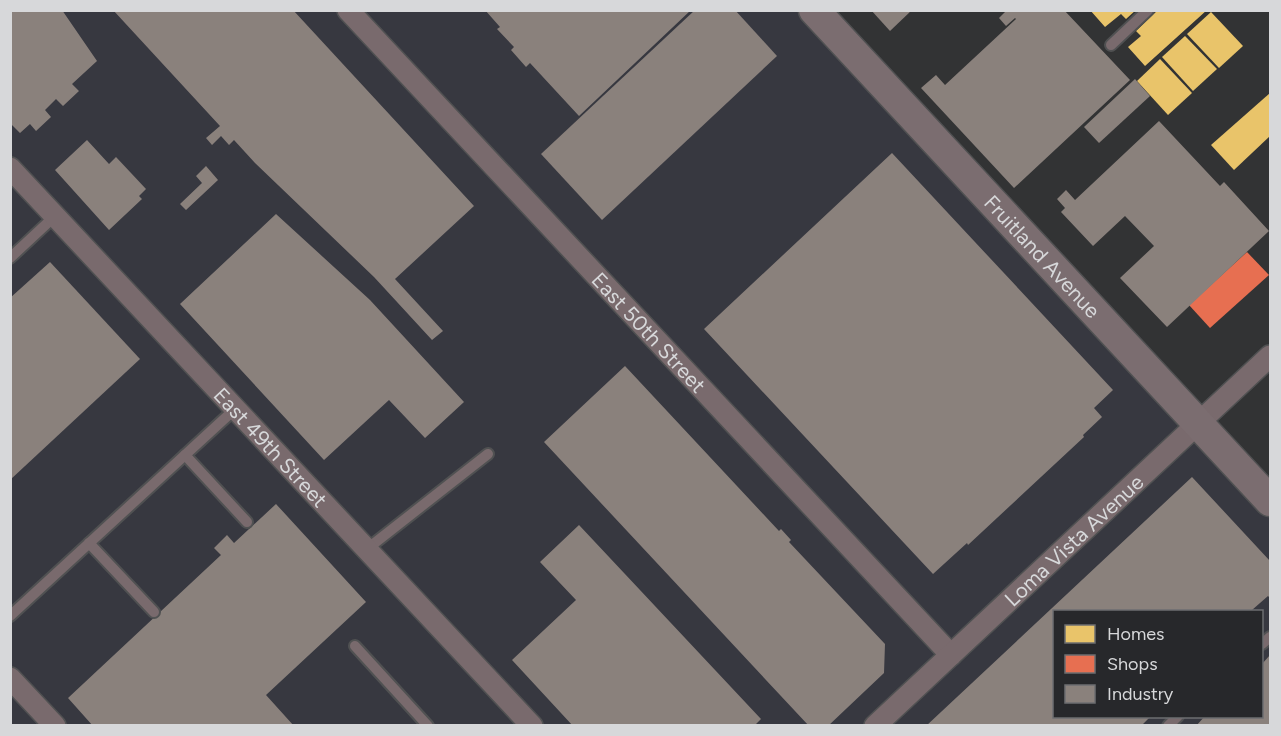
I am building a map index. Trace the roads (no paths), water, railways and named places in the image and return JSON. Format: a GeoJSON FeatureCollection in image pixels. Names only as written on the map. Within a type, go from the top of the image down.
{"type":"FeatureCollection","features":[{"type":"Feature","properties":{"kind":"street","name":"East 50th Street"},"geometry":{"type":"LineString","coordinates":[[348,10],[951,655]]}},
{"type":"Feature","properties":{"kind":"street","name":"Fruitland Avenue"},"geometry":{"type":"LineString","coordinates":[[814,10],[1270,501]]}},
{"type":"Feature","properties":{"kind":"street","name":"East 49th Street"},"geometry":{"type":"LineString","coordinates":[[10,168],[532,726]]}},
{"type":"Feature","properties":{"kind":"street","name":"Loma Vista Avenue"},"geometry":{"type":"LineString","coordinates":[[875,726],[1270,356]]}},
{"type":"Feature","properties":{"kind":"street"},"geometry":{"type":"LineString","coordinates":[[10,678],[55,726]]}},
{"type":"Feature","properties":{"kind":"lane"},"geometry":{"type":"LineString","coordinates":[[1111,45],[1148,10]]}},
{"type":"Feature","properties":{"kind":"lane"},"geometry":{"type":"LineString","coordinates":[[10,258],[55,216]]}},
{"type":"Feature","properties":{"kind":"lane"},"geometry":{"type":"LineString","coordinates":[[10,616],[235,409]]}},
{"type":"Feature","properties":{"kind":"lane"},"geometry":{"type":"LineString","coordinates":[[185,454],[247,522]]}},
{"type":"Feature","properties":{"kind":"lane"},"geometry":{"type":"LineString","coordinates":[[367,549],[488,454]]}},
{"type":"Feature","properties":{"kind":"lane"},"geometry":{"type":"LineString","coordinates":[[90,543],[154,612]]}},
{"type":"Feature","properties":{"kind":"lane"},"geometry":{"type":"LineString","coordinates":[[355,646],[428,726]]}}]}
